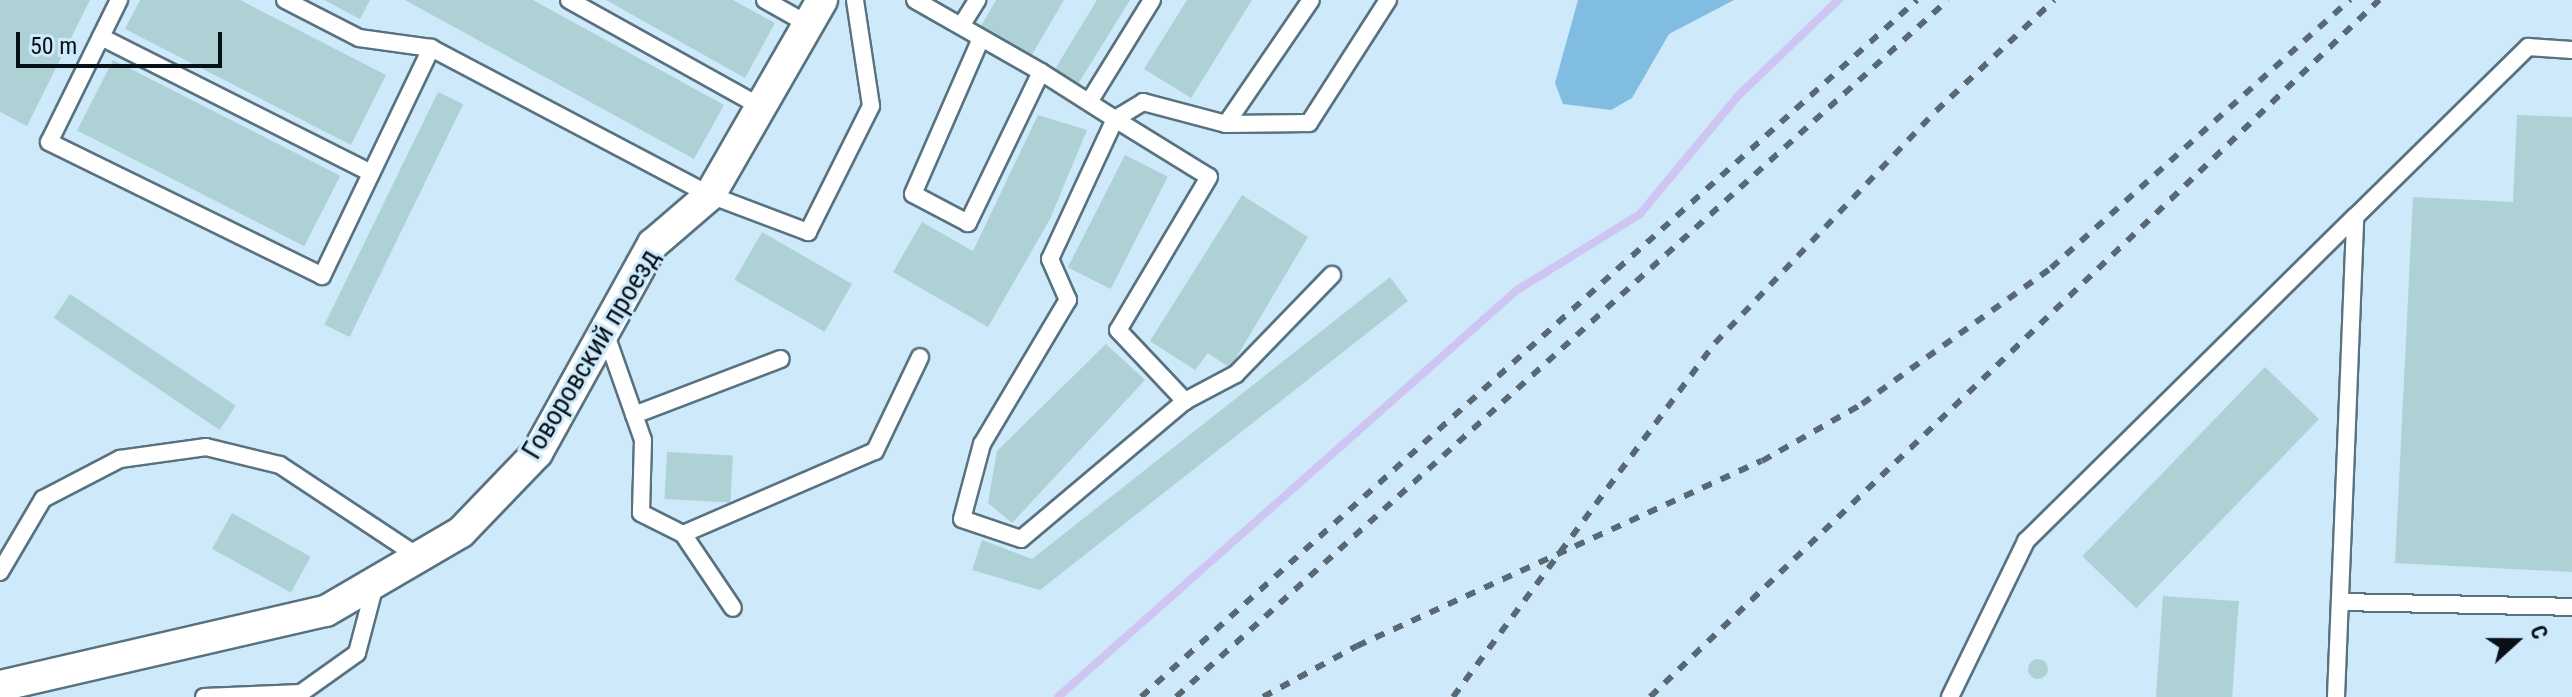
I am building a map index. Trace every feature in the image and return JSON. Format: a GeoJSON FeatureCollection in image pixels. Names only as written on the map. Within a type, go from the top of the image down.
{"type":"FeatureCollection","features":[{"type":"Feature","properties":{"kind":"street","name":"Говоровский проезд"},"geometry":{"type":"LineString","coordinates":[[0,686],[235,637],[326,611],[423,559],[461,532],[537,453],[606,335],[653,244],[710,195],[815,12]]}},
{"type":"Feature","properties":{"kind":"lane"},"geometry":{"type":"LineString","coordinates":[[119,0],[49,142],[322,276],[431,48]]}},
{"type":"Feature","properties":{"kind":"lane"},"geometry":{"type":"LineString","coordinates":[[285,0],[359,38],[431,48],[710,195],[808,232],[871,106],[855,0]]}},
{"type":"Feature","properties":{"kind":"lane"},"geometry":{"type":"LineString","coordinates":[[569,0],[761,107]]}},
{"type":"Feature","properties":{"kind":"lane"},"geometry":{"type":"LineString","coordinates":[[765,0],[815,12]]}},
{"type":"Feature","properties":{"kind":"lane"},"geometry":{"type":"LineString","coordinates":[[915,0],[1041,72],[1209,177],[1118,330],[1185,401]]}},
{"type":"Feature","properties":{"kind":"lane"},"geometry":{"type":"LineString","coordinates":[[961,26],[977,0]]}},
{"type":"Feature","properties":{"kind":"lane"},"geometry":{"type":"LineString","coordinates":[[1089,102],[1152,0]]}},
{"type":"Feature","properties":{"kind":"lane"},"geometry":{"type":"LineString","coordinates":[[1226,124],[1311,0]]}},
{"type":"Feature","properties":{"kind":"lane"},"geometry":{"type":"LineString","coordinates":[[1332,275],[1236,374],[1185,401],[1021,539],[962,519],[982,444],[1068,300],[1050,259],[1115,119],[1143,102],[1226,124],[1309,123],[1388,0]]}},
{"type":"Feature","properties":{"kind":"lane"},"geometry":{"type":"LineString","coordinates":[[101,37],[371,173]]}},
{"type":"Feature","properties":{"kind":"lane"},"geometry":{"type":"LineString","coordinates":[[981,38],[913,194],[968,223],[1041,72]]}},
{"type":"Feature","properties":{"kind":"lane"},"geometry":{"type":"LineString","coordinates":[[1950,697],[2026,541],[2528,47],[2572,50]]}},
{"type":"Feature","properties":{"kind":"lane"},"geometry":{"type":"LineString","coordinates":[[2336,697],[2355,217]]}},
{"type":"Feature","properties":{"kind":"lane"},"geometry":{"type":"LineString","coordinates":[[606,335],[643,440],[641,513],[683,534],[733,608]]}},
{"type":"Feature","properties":{"kind":"lane"},"geometry":{"type":"LineString","coordinates":[[683,534],[875,451],[920,357]]}},
{"type":"Feature","properties":{"kind":"lane"},"geometry":{"type":"LineString","coordinates":[[634,415],[781,359]]}},
{"type":"Feature","properties":{"kind":"lane"},"geometry":{"type":"LineString","coordinates":[[0,572],[43,499],[120,459],[206,447],[280,465],[423,559]]}},
{"type":"Feature","properties":{"kind":"lane"},"geometry":{"type":"LineString","coordinates":[[204,697],[302,695],[357,653],[375,585]]}},
{"type":"Feature","properties":{"kind":"lane"},"geometry":{"type":"LineString","coordinates":[[2340,602],[2572,607]]}},
{"type":"Feature","properties":{"kind":"shaded area"},"geometry":{"type":"Polygon","coordinates":[[[1578,0],[1734,0],[1669,34],[1632,98],[1611,110],[1563,104],[1555,83],[1578,0]]]}},
{"type":"Feature","properties":{"kind":"building"},"geometry":{"type":"Polygon","coordinates":[[[0,0],[90,0],[27,126],[0,112],[0,0]]]}},
{"type":"Feature","properties":{"kind":"building"},"geometry":{"type":"Polygon","coordinates":[[[140,0],[240,0],[386,75],[351,145],[125,29],[140,0]]]}},
{"type":"Feature","properties":{"kind":"building"},"geometry":{"type":"Polygon","coordinates":[[[324,0],[370,0],[360,19],[324,0]]]}},
{"type":"Feature","properties":{"kind":"building"},"geometry":{"type":"Polygon","coordinates":[[[405,0],[533,0],[724,105],[694,159],[405,0]]]}},
{"type":"Feature","properties":{"kind":"building"},"geometry":{"type":"Polygon","coordinates":[[[606,0],[733,0],[775,23],[745,78],[606,0]]]}},
{"type":"Feature","properties":{"kind":"building"},"geometry":{"type":"Polygon","coordinates":[[[996,0],[1064,0],[1030,58],[980,28],[996,0]]]}},
{"type":"Feature","properties":{"kind":"building"},"geometry":{"type":"Polygon","coordinates":[[[1097,0],[1130,0],[1078,84],[1055,69],[1097,0]]]}},
{"type":"Feature","properties":{"kind":"building"},"geometry":{"type":"Polygon","coordinates":[[[1187,0],[1252,0],[1191,98],[1144,69],[1187,0]]]}},
{"type":"Feature","properties":{"kind":"building"},"geometry":{"type":"Polygon","coordinates":[[[113,60],[340,176],[304,246],[77,130],[113,60]]]}},
{"type":"Feature","properties":{"kind":"building"},"geometry":{"type":"Polygon","coordinates":[[[438,92],[463,104],[350,337],[324,325],[438,92]]]}},
{"type":"Feature","properties":{"kind":"building"},"geometry":{"type":"Polygon","coordinates":[[[1038,115],[1087,130],[1050,219],[988,327],[893,272],[922,222],[973,251],[1038,115]]]}},
{"type":"Feature","properties":{"kind":"building"},"geometry":{"type":"Polygon","coordinates":[[[2517,115],[2572,117],[2572,572],[2395,563],[2413,197],[2513,202],[2517,115]]]}},
{"type":"Feature","properties":{"kind":"building"},"geometry":{"type":"Polygon","coordinates":[[[1125,155],[1168,177],[1111,289],[1068,267],[1125,155]]]}},
{"type":"Feature","properties":{"kind":"building"},"geometry":{"type":"Polygon","coordinates":[[[1242,195],[1308,237],[1230,368],[1208,353],[1195,370],[1150,341],[1242,195]]]}},
{"type":"Feature","properties":{"kind":"building"},"geometry":{"type":"Polygon","coordinates":[[[762,232],[852,284],[825,332],[734,280],[762,232]]]}},
{"type":"Feature","properties":{"kind":"building"},"geometry":{"type":"Polygon","coordinates":[[[1390,277],[1408,301],[1040,590],[972,570],[982,540],[1032,559],[1390,277]]]}},
{"type":"Feature","properties":{"kind":"building"},"geometry":{"type":"Polygon","coordinates":[[[70,294],[236,406],[220,430],[54,318],[70,294]]]}},
{"type":"Feature","properties":{"kind":"building"},"geometry":{"type":"Polygon","coordinates":[[[1106,344],[1145,380],[1012,523],[988,503],[997,451],[1106,344]]]}},
{"type":"Feature","properties":{"kind":"building"},"geometry":{"type":"Polygon","coordinates":[[[2265,367],[2319,419],[2136,608],[2082,556],[2265,367]]]}},
{"type":"Feature","properties":{"kind":"building"},"geometry":{"type":"Polygon","coordinates":[[[667,452],[733,455],[730,502],[665,499],[667,452]]]}},
{"type":"Feature","properties":{"kind":"building"},"geometry":{"type":"Polygon","coordinates":[[[232,513],[311,557],[291,592],[212,549],[232,513]]]}},
{"type":"Feature","properties":{"kind":"building"},"geometry":{"type":"Polygon","coordinates":[[[2163,596],[2239,601],[2232,697],[2156,697],[2163,596]]]}},
{"type":"Feature","properties":{"kind":"building"},"geometry":{"type":"Polygon","coordinates":[[[2034,659],[2042,659],[2048,669],[2042,679],[2034,679],[2028,673],[2028,665],[2034,659]]]}},
{"type":"Feature","properties":{"kind":"waterway"},"geometry":{"type":"LineString","coordinates":[[1058,697],[1517,290],[1640,214],[1738,96],[1838,0]]}},
{"type":"Feature","properties":{"kind":"railway"},"geometry":{"type":"LineString","coordinates":[[1141,697],[1917,0]]}},
{"type":"Feature","properties":{"kind":"railway"},"geometry":{"type":"LineString","coordinates":[[1176,697],[1948,0]]}},
{"type":"Feature","properties":{"kind":"railway"},"geometry":{"type":"LineString","coordinates":[[1453,697],[1715,343],[1936,111],[2054,0]]}},
{"type":"Feature","properties":{"kind":"railway"},"geometry":{"type":"LineString","coordinates":[[1263,697],[1357,646],[1762,461],[1862,404],[2051,268],[2350,0]]}},
{"type":"Feature","properties":{"kind":"railway"},"geometry":{"type":"LineString","coordinates":[[1650,697],[2379,0]]}}]}
